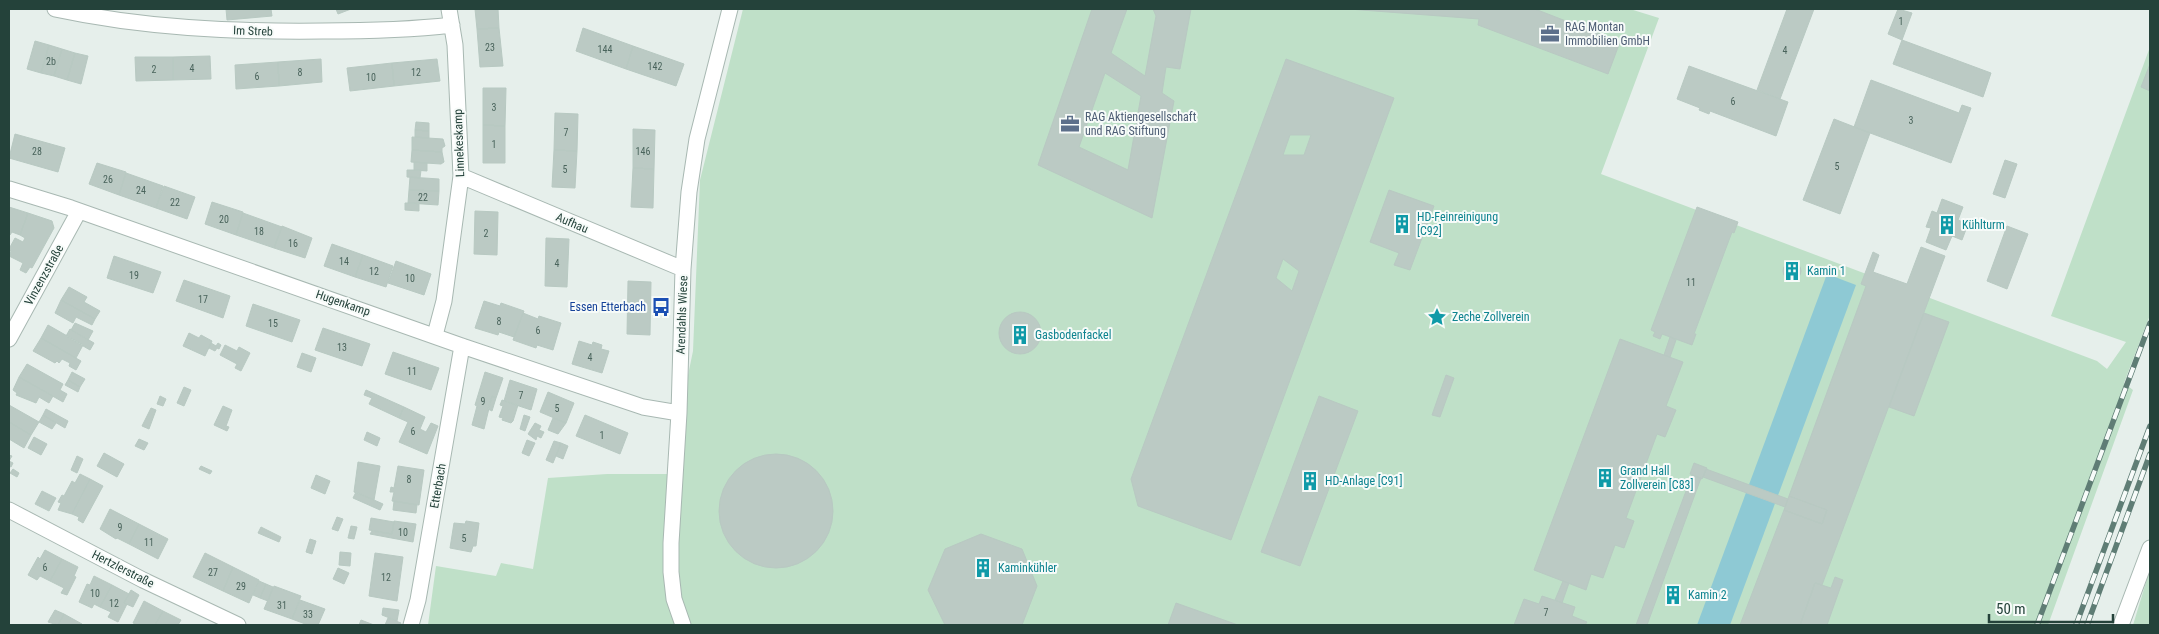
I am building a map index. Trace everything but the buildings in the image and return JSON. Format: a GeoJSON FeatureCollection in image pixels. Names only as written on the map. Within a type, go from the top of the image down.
{"type":"FeatureCollection","features":[{"type":"Feature","properties":{"kind":"street","name":"Im Streb"},"geometry":{"type":"LineString","coordinates":[[55,9],[123,20],[246,31],[408,30],[452,25]]}},
{"type":"Feature","properties":{"kind":"street","name":"Linnekeskamp"},"geometry":{"type":"LineString","coordinates":[[435,335],[444,301],[461,176],[455,45],[449,9]]}},
{"type":"Feature","properties":{"kind":"street","name":"Arendahls Wiese"},"geometry":{"type":"LineString","coordinates":[[683,625],[674,600],[671,572],[679,413],[683,269],[692,163],[730,9]]}},
{"type":"Feature","properties":{"kind":"street","name":"Aufhau"},"geometry":{"type":"LineString","coordinates":[[461,176],[683,269]]}},
{"type":"Feature","properties":{"kind":"street","name":"Hugenkamp"},"geometry":{"type":"LineString","coordinates":[[9,189],[79,211],[462,346],[643,407],[679,413]]}},
{"type":"Feature","properties":{"kind":"street","name":"Vinzenzstraße"},"geometry":{"type":"LineString","coordinates":[[9,339],[79,211]]}},
{"type":"Feature","properties":{"kind":"street","name":"Etterbach"},"geometry":{"type":"LineString","coordinates":[[411,625],[418,600],[462,346]]}},
{"type":"Feature","properties":{"kind":"street","name":"Hertzlerstraße"},"geometry":{"type":"LineString","coordinates":[[9,510],[144,580],[238,625]]}},
{"type":"Feature","properties":{"kind":"street"},"geometry":{"type":"LineString","coordinates":[[2121,625],[2150,548]]}},
{"type":"Feature","properties":{"kind":"green space","name":"Zeche Zollverein"},"geometry":{"type":"Polygon","coordinates":[[[743,9],[1630,9],[1659,18],[1601,174],[2097,361],[2107,369],[2126,342],[2051,316],[2150,47],[2150,315],[2124,383],[2133,390],[2048,625],[690,625],[681,597],[677,572],[680,414],[693,351],[700,180],[743,9]]]}},
{"type":"Feature","properties":{"kind":"green space"},"geometry":{"type":"Polygon","coordinates":[[[607,474],[675,474],[676,625],[428,625],[436,566],[496,576],[501,563],[533,569],[548,478],[607,474]]]}},
{"type":"Feature","properties":{"kind":"green space"},"geometry":{"type":"Polygon","coordinates":[[[2150,569],[2150,625],[2133,625],[2150,569]]]}},
{"type":"Feature","properties":{"kind":"water"},"geometry":{"type":"Polygon","coordinates":[[[1827,274],[1856,285],[1730,625],[1697,625],[1827,274]]]}},
{"type":"Feature","properties":{"kind":"railway"},"geometry":{"type":"LineString","coordinates":[[2037,625],[2150,323]]}},
{"type":"Feature","properties":{"kind":"railway"},"geometry":{"type":"LineString","coordinates":[[2076,625],[2150,426]]}},
{"type":"Feature","properties":{"kind":"railway"},"geometry":{"type":"LineString","coordinates":[[2087,625],[2150,454]]}},
{"type":"Feature","properties":{"kind":"place","name":"RAG Montan Immobilien GmbH"},"geometry":{"type":"Point","coordinates":[1550,34]}},
{"type":"Feature","properties":{"kind":"place","name":"RAG Aktiengesellschaft und RAG Stiftung"},"geometry":{"type":"Point","coordinates":[1070,124]}},
{"type":"Feature","properties":{"kind":"place","name":"HD-Feinreinigung [C92]"},"geometry":{"type":"Point","coordinates":[1402,224]}},
{"type":"Feature","properties":{"kind":"place","name":"Kühlturm"},"geometry":{"type":"Point","coordinates":[1947,225]}},
{"type":"Feature","properties":{"kind":"place","name":"Kamin 1"},"geometry":{"type":"Point","coordinates":[1792,271]}},
{"type":"Feature","properties":{"kind":"place","name":"Essen Etterbach"},"geometry":{"type":"Point","coordinates":[661,307]}},
{"type":"Feature","properties":{"kind":"place","name":"Zeche Zollverein"},"geometry":{"type":"Point","coordinates":[1437,317]}},
{"type":"Feature","properties":{"kind":"place","name":"Gasbodenfackel"},"geometry":{"type":"Point","coordinates":[1020,335]}},
{"type":"Feature","properties":{"kind":"place","name":"Grand Hall Zollverein [C83]"},"geometry":{"type":"Point","coordinates":[1605,478]}},
{"type":"Feature","properties":{"kind":"place","name":"HD-Anlage [C91]"},"geometry":{"type":"Point","coordinates":[1310,481]}},
{"type":"Feature","properties":{"kind":"place","name":"Kaminkühler"},"geometry":{"type":"Point","coordinates":[983,568]}},
{"type":"Feature","properties":{"kind":"place","name":"Kamin 2"},"geometry":{"type":"Point","coordinates":[1673,595]}}]}
